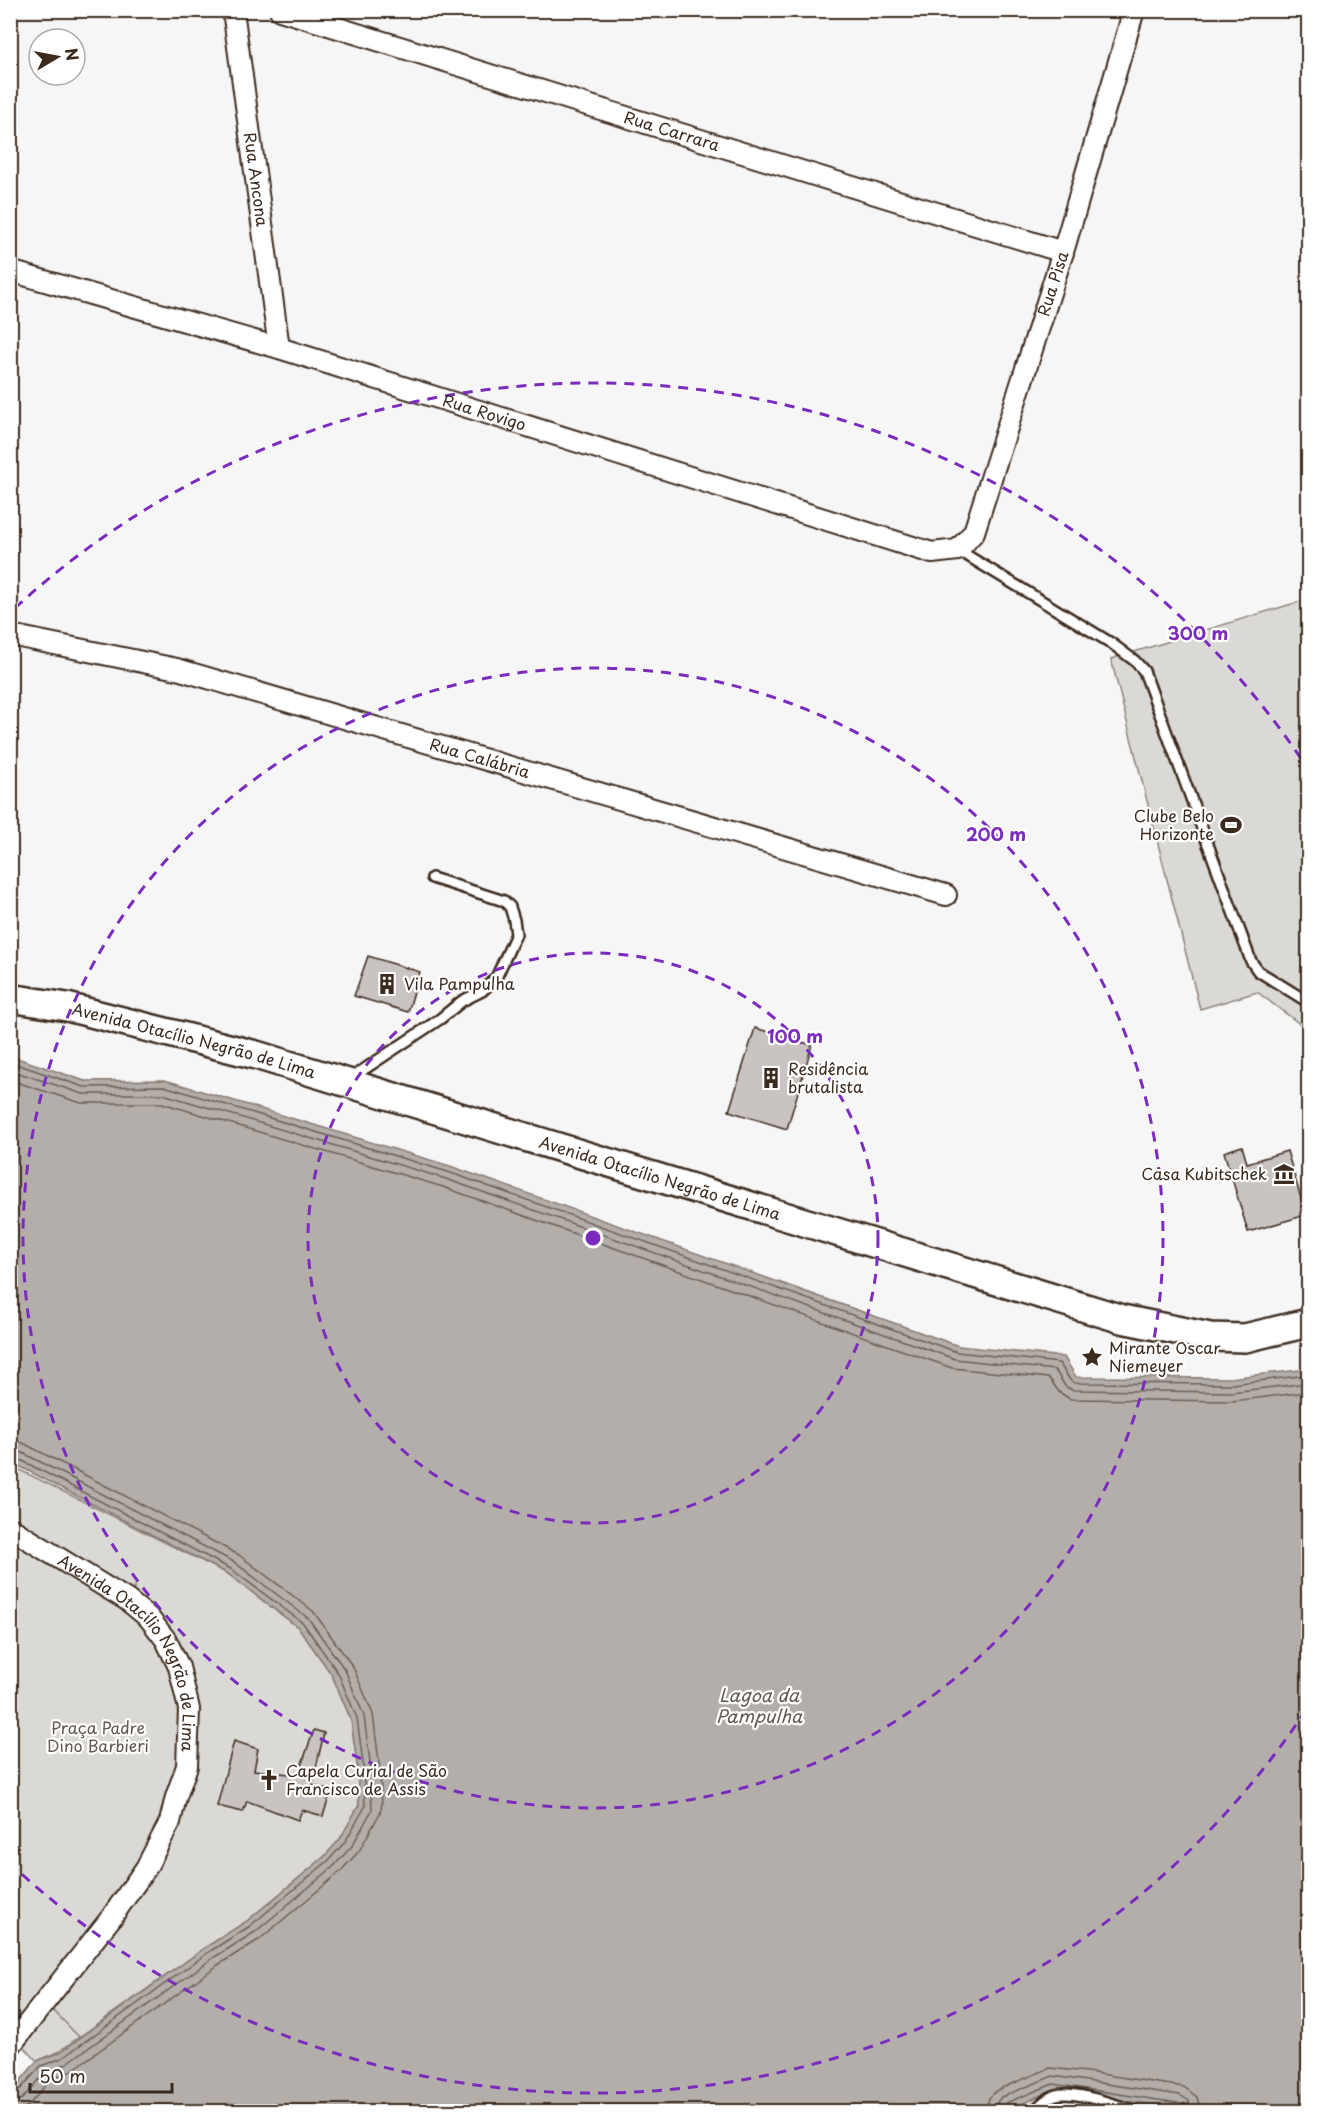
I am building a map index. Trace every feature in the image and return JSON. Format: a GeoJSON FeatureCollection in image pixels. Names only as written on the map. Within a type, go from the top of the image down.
{"type":"FeatureCollection","features":[{"type":"Feature","properties":{"kind":"street","name":"Rua Ancona"},"geometry":{"type":"LineString","coordinates":[[232,10],[279,348]]}},
{"type":"Feature","properties":{"kind":"street","name":"Rua Carrara"},"geometry":{"type":"LineString","coordinates":[[280,10],[1064,252]]}},
{"type":"Feature","properties":{"kind":"street","name":"Rua Pisa"},"geometry":{"type":"LineString","coordinates":[[958,550],[974,532],[1064,252],[1134,10]]}},
{"type":"Feature","properties":{"kind":"street","name":"Rua Rovigo"},"geometry":{"type":"LineString","coordinates":[[10,271],[279,348],[932,553],[958,550]]}},
{"type":"Feature","properties":{"kind":"street","name":"Rua Calábria"},"geometry":{"type":"LineString","coordinates":[[10,635],[177,669],[946,895]]}},
{"type":"Feature","properties":{"kind":"street","name":"Avenida Otacílio Negrão de Lima"},"geometry":{"type":"LineString","coordinates":[[10,998],[67,1007],[234,1049],[1122,1319],[1210,1337],[1245,1338],[1308,1323]]}},
{"type":"Feature","properties":{"kind":"street","name":"Avenida Otacílio Negrão de Lima"},"geometry":{"type":"LineString","coordinates":[[10,1528],[127,1600],[149,1618],[166,1640],[179,1667],[189,1708],[187,1766],[170,1822],[146,1868],[111,1918],[10,2046]]}},
{"type":"Feature","properties":{"kind":"lane"},"geometry":{"type":"LineString","coordinates":[[958,550],[1111,643],[1135,661],[1143,671],[1251,961],[1258,970],[1308,1002]]}},
{"type":"Feature","properties":{"kind":"lane"},"geometry":{"type":"LineString","coordinates":[[344,1082],[440,1019],[462,1001],[482,991],[496,978],[516,934],[510,907],[504,902],[432,878]]}},
{"type":"Feature","properties":{"kind":"lane"},"geometry":{"type":"LineString","coordinates":[[1034,2112],[1041,2102],[1057,2095],[1072,2094],[1139,2112]]}},
{"type":"Feature","properties":{"kind":"green space","name":"Clube Belo Horizonte"},"geometry":{"type":"Polygon","coordinates":[[[1308,599],[1308,1030],[1257,992],[1200,1009],[1111,659],[1308,599]]]}},
{"type":"Feature","properties":{"kind":"green space","name":"Praça Padre Dino Barbieri"},"geometry":{"type":"Polygon","coordinates":[[[10,1465],[228,1574],[299,1628],[332,1675],[351,1720],[357,1763],[359,1805],[340,1839],[324,1857],[247,1921],[206,1947],[58,2052],[37,2061],[10,2031],[10,1465]],[[136,1584],[127,1601],[164,1641],[177,1667],[187,1708],[184,1765],[169,1821],[145,1866],[48,2004],[130,1896],[154,1857],[173,1817],[186,1775],[191,1731],[185,1686],[180,1668],[167,1639],[129,1600],[136,1584]]]}},
{"type":"Feature","properties":{"kind":"green space"},"geometry":{"type":"Polygon","coordinates":[[[1053,2090],[1196,2111],[1020,2112],[1023,2102],[1053,2090]]]}},
{"type":"Feature","properties":{"kind":"water","name":"Lagoa da Pampulha"},"geometry":{"type":"Polygon","coordinates":[[[11,1056],[85,1081],[165,1080],[450,1166],[959,1346],[1064,1357],[1076,1377],[1230,1378],[1308,1369],[1308,2111],[1196,2111],[1053,2090],[1003,2112],[11,2112],[11,2092],[37,2061],[59,2053],[206,1947],[247,1921],[324,1857],[340,1839],[359,1805],[357,1763],[351,1720],[332,1675],[299,1628],[228,1574],[11,1462],[11,1056]]]}},
{"type":"Feature","properties":{"kind":"building","name":"Vila Pampulha"},"geometry":{"type":"Polygon","coordinates":[[[368,956],[420,972],[408,1012],[354,996],[368,956]]]}},
{"type":"Feature","properties":{"kind":"building","name":"Residência brutalista"},"geometry":{"type":"Polygon","coordinates":[[[755,1028],[812,1045],[787,1129],[729,1111],[755,1028]]]}},
{"type":"Feature","properties":{"kind":"building","name":"Casa Kubitschek"},"geometry":{"type":"Polygon","coordinates":[[[1242,1146],[1247,1163],[1287,1151],[1306,1215],[1248,1232],[1224,1152],[1242,1146]]]}},
{"type":"Feature","properties":{"kind":"building","name":"Capela Curial de São Francisco de Assis"},"geometry":{"type":"Polygon","coordinates":[[[314,1730],[324,1733],[312,1785],[331,1791],[323,1816],[302,1810],[298,1820],[247,1801],[243,1812],[217,1806],[234,1741],[258,1749],[254,1770],[298,1775],[314,1730]]]}},
{"type":"Feature","properties":{"kind":"place","name":"Clube Belo Horizonte"},"geometry":{"type":"Point","coordinates":[1231,825]}},
{"type":"Feature","properties":{"kind":"place","name":"Vila Pampulha"},"geometry":{"type":"Point","coordinates":[387,984]}},
{"type":"Feature","properties":{"kind":"place","name":"Residência brutalista"},"geometry":{"type":"Point","coordinates":[771,1078]}},
{"type":"Feature","properties":{"kind":"place","name":"Casa Kubitschek"},"geometry":{"type":"Point","coordinates":[1284,1174]}},
{"type":"Feature","properties":{"kind":"place","name":"Mirante Oscar Niemeyer"},"geometry":{"type":"Point","coordinates":[1092,1357]}},
{"type":"Feature","properties":{"kind":"place","name":"Capela Curial de São Francisco de Assis"},"geometry":{"type":"Point","coordinates":[269,1780]}}]}
